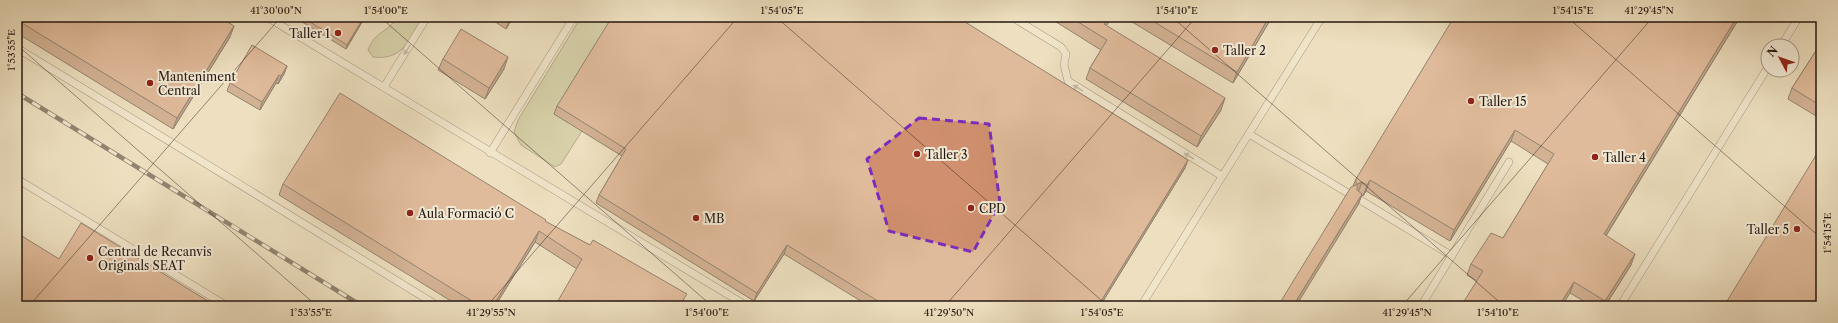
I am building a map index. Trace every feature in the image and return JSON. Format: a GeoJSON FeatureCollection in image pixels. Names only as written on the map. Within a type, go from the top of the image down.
{"type":"FeatureCollection","features":[{"type":"Feature","properties":{"kind":"lane"},"geometry":{"type":"LineString","coordinates":[[267,17],[490,153],[747,306]]}},
{"type":"Feature","properties":{"kind":"lane"},"geometry":{"type":"LineString","coordinates":[[384,87],[427,17]]}},
{"type":"Feature","properties":{"kind":"lane"},"geometry":{"type":"LineString","coordinates":[[490,153],[574,17]]}},
{"type":"Feature","properties":{"kind":"lane"},"geometry":{"type":"LineString","coordinates":[[1012,17],[1061,47],[1066,54],[1064,65],[1068,81],[1222,176]]}},
{"type":"Feature","properties":{"kind":"lane"},"geometry":{"type":"LineString","coordinates":[[1141,306],[1322,17]]}},
{"type":"Feature","properties":{"kind":"lane"},"geometry":{"type":"LineString","coordinates":[[1786,38],[1799,17]]}},
{"type":"Feature","properties":{"kind":"lane"},"geometry":{"type":"LineString","coordinates":[[17,48],[438,306]]}},
{"type":"Feature","properties":{"kind":"lane"},"geometry":{"type":"LineString","coordinates":[[1620,306],[1761,78]]}},
{"type":"Feature","properties":{"kind":"lane"},"geometry":{"type":"LineString","coordinates":[[1249,134],[1348,193]]}},
{"type":"Feature","properties":{"kind":"lane"},"geometry":{"type":"LineString","coordinates":[[1421,306],[1510,162]]}},
{"type":"Feature","properties":{"kind":"lane"},"geometry":{"type":"LineString","coordinates":[[17,179],[227,306]]}},
{"type":"Feature","properties":{"kind":"lane"},"geometry":{"type":"LineString","coordinates":[[1357,198],[1452,256]]}},
{"type":"Feature","properties":{"kind":"highlighted area"},"geometry":{"type":"Polygon","coordinates":[[[919,118],[989,124],[1000,203],[973,252],[889,231],[867,159],[919,118]]]}},
{"type":"Feature","properties":{"kind":"green space"},"geometry":{"type":"Polygon","coordinates":[[[397,17],[423,17],[404,47],[398,52],[392,56],[373,57],[368,50],[374,39],[390,26],[397,17]]]}},
{"type":"Feature","properties":{"kind":"green space"},"geometry":{"type":"Polygon","coordinates":[[[581,17],[614,17],[582,131],[561,164],[555,167],[521,145],[514,132],[518,120],[581,17]]]}},
{"type":"Feature","properties":{"kind":"building","name":"Manteniment Central"},"geometry":{"type":"Polygon","coordinates":[[[17,17],[220,17],[234,26],[177,118],[17,20],[17,17]]]}},
{"type":"Feature","properties":{"kind":"building","name":"Taller 1"},"geometry":{"type":"Polygon","coordinates":[[[302,17],[364,17],[347,45],[302,17]]]}},
{"type":"Feature","properties":{"kind":"building"},"geometry":{"type":"Polygon","coordinates":[[[503,17],[511,17],[509,21],[503,17]]]}},
{"type":"Feature","properties":{"kind":"building","name":"Taller 3"},"geometry":{"type":"Polygon","coordinates":[[[612,17],[957,17],[1188,160],[1098,306],[886,306],[787,245],[757,293],[599,195],[626,149],[557,106],[612,17]]]}},
{"type":"Feature","properties":{"kind":"building"},"geometry":{"type":"Polygon","coordinates":[[[1070,17],[1109,17],[1104,24],[1225,98],[1201,136],[1090,68],[1107,40],[1070,17]]]}},
{"type":"Feature","properties":{"kind":"building","name":"Taller 2"},"geometry":{"type":"Polygon","coordinates":[[[1146,17],[1269,17],[1237,72],[1146,17]]]}},
{"type":"Feature","properties":{"kind":"building"},"geometry":{"type":"Polygon","coordinates":[[[1454,17],[1737,17],[1604,234],[1635,254],[1605,301],[1574,282],[1559,306],[1461,306],[1483,271],[1471,264],[1491,233],[1503,238],[1554,154],[1515,130],[1454,230],[1370,180],[1367,185],[1362,182],[1357,184],[1357,190],[1362,194],[1293,306],[1278,306],[1351,187],[1356,185],[1356,179],[1454,17]]]}},
{"type":"Feature","properties":{"kind":"building"},"geometry":{"type":"Polygon","coordinates":[[[461,29],[508,57],[489,88],[443,59],[461,29]]]}},
{"type":"Feature","properties":{"kind":"building"},"geometry":{"type":"Polygon","coordinates":[[[1821,43],[1821,106],[1792,88],[1798,78],[1800,78],[1800,76],[1821,43]]]}},
{"type":"Feature","properties":{"kind":"building"},"geometry":{"type":"Polygon","coordinates":[[[252,45],[287,66],[281,76],[279,75],[262,102],[230,83],[252,45]]]}},
{"type":"Feature","properties":{"kind":"building","name":"Aula Formació C"},"geometry":{"type":"Polygon","coordinates":[[[340,93],[546,220],[545,221],[590,245],[593,240],[687,294],[683,300],[693,306],[555,306],[582,259],[539,231],[493,306],[480,306],[283,184],[340,93]]]}},
{"type":"Feature","properties":{"kind":"building","name":"Taller 5"},"geometry":{"type":"Polygon","coordinates":[[[1821,147],[1821,306],[1724,306],[1821,147]]]}},
{"type":"Feature","properties":{"kind":"building","name":"Central de Recanvis Originals SEAT"},"geometry":{"type":"Polygon","coordinates":[[[81,223],[216,306],[17,306],[17,233],[59,259],[81,223]]]}},
{"type":"Feature","properties":{"kind":"railway"},"geometry":{"type":"LineString","coordinates":[[17,93],[362,306]]}},
{"type":"Feature","properties":{"kind":"place","name":"Taller 1"},"geometry":{"type":"Point","coordinates":[338,33]}},
{"type":"Feature","properties":{"kind":"place","name":"Taller 2"},"geometry":{"type":"Point","coordinates":[1215,50]}},
{"type":"Feature","properties":{"kind":"place","name":"Manteniment Central"},"geometry":{"type":"Point","coordinates":[150,83]}},
{"type":"Feature","properties":{"kind":"place","name":"Taller 15"},"geometry":{"type":"Point","coordinates":[1471,101]}},
{"type":"Feature","properties":{"kind":"place","name":"Taller 3"},"geometry":{"type":"Point","coordinates":[917,154]}},
{"type":"Feature","properties":{"kind":"place","name":"Taller 4"},"geometry":{"type":"Point","coordinates":[1595,157]}},
{"type":"Feature","properties":{"kind":"place","name":"CPD"},"geometry":{"type":"Point","coordinates":[971,208]}},
{"type":"Feature","properties":{"kind":"place","name":"Aula Formació C"},"geometry":{"type":"Point","coordinates":[410,213]}},
{"type":"Feature","properties":{"kind":"place","name":"MB"},"geometry":{"type":"Point","coordinates":[696,218]}},
{"type":"Feature","properties":{"kind":"place","name":"Taller 5"},"geometry":{"type":"Point","coordinates":[1797,229]}},
{"type":"Feature","properties":{"kind":"place","name":"Central de Recanvis Originals SEAT"},"geometry":{"type":"Point","coordinates":[90,258]}}]}
